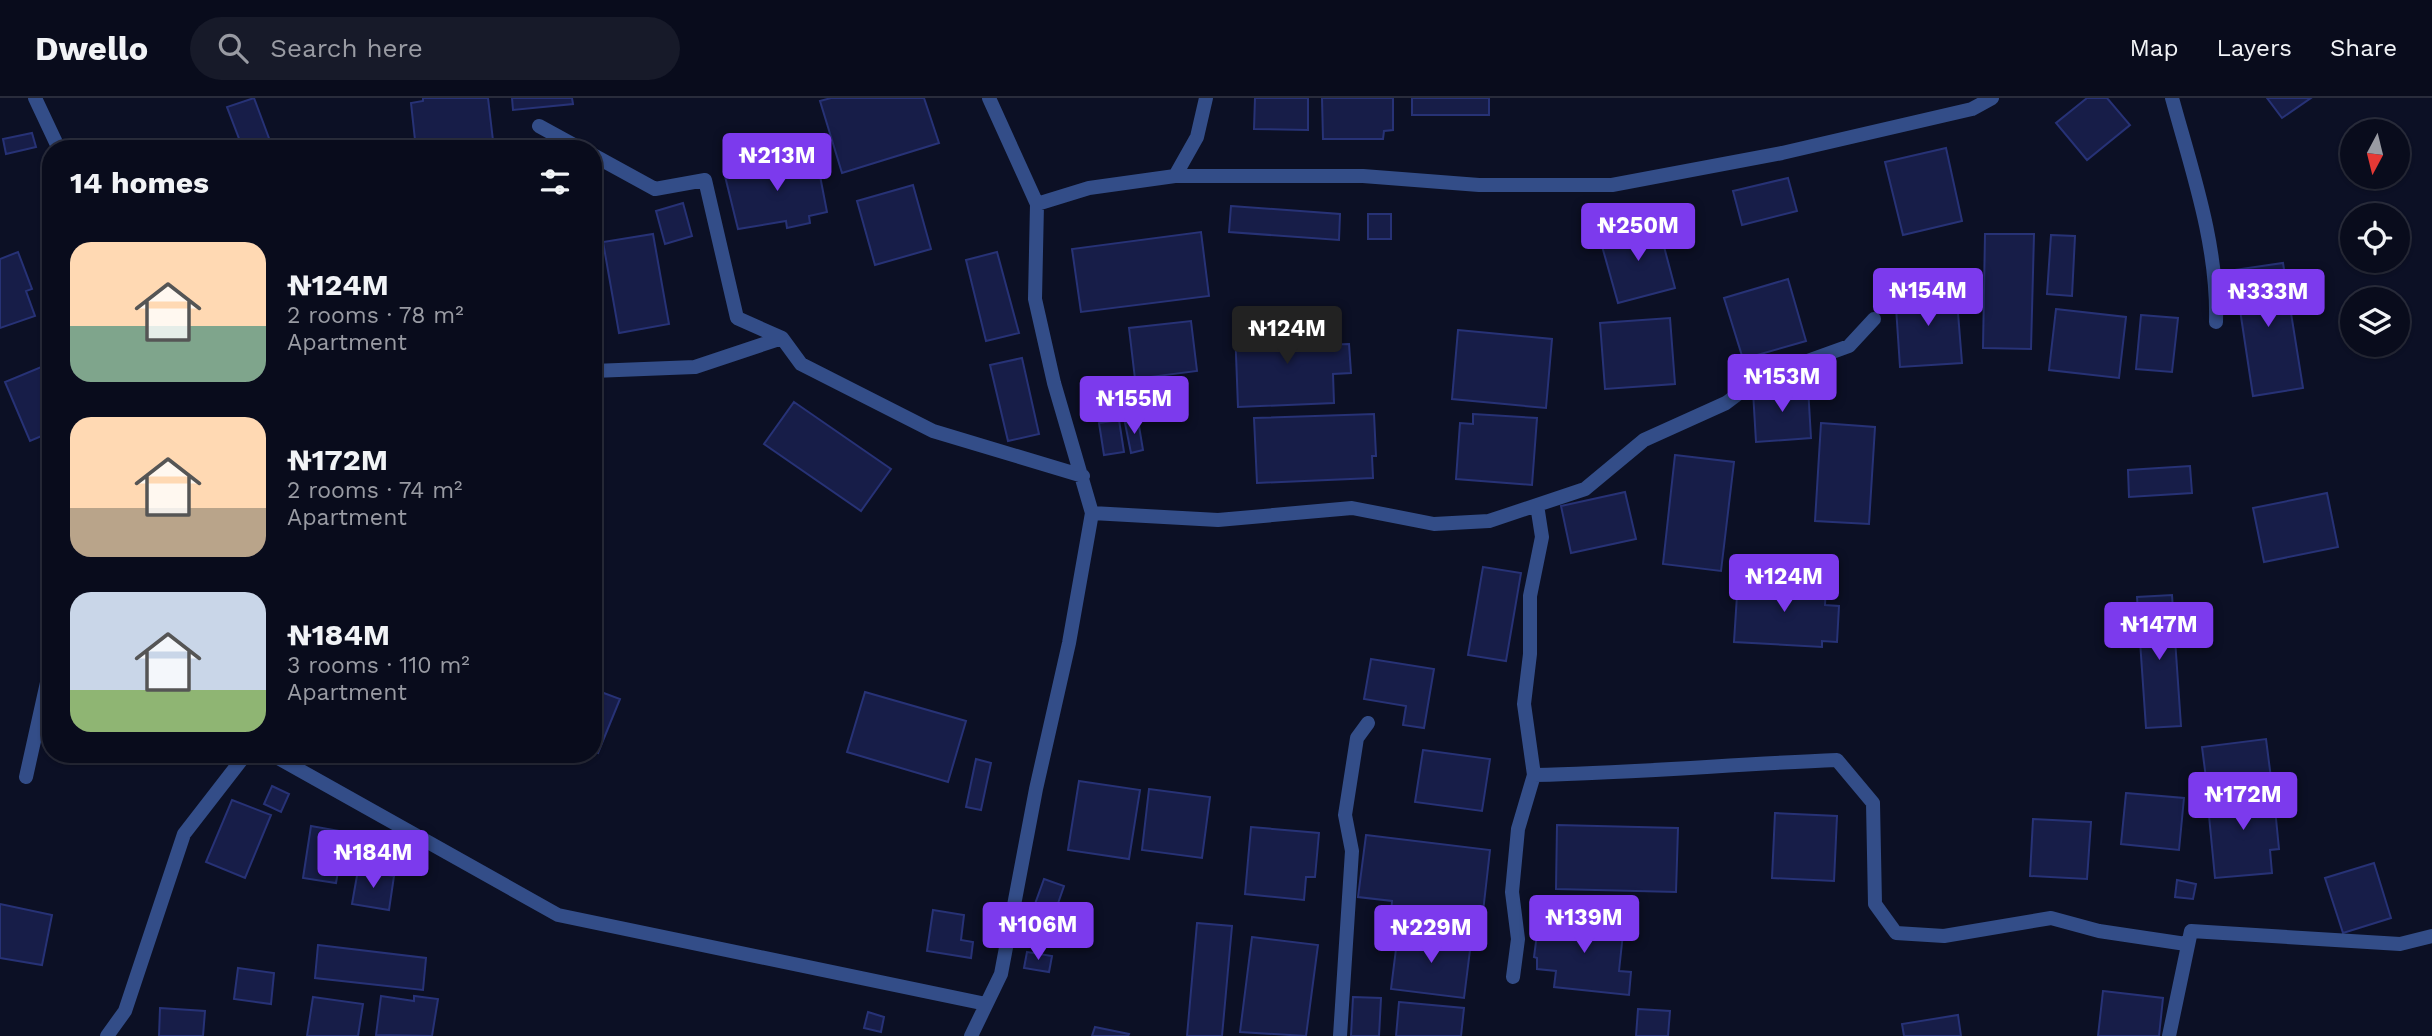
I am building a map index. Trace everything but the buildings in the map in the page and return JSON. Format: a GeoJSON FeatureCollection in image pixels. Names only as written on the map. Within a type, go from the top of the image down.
{"type":"FeatureCollection","features":[{"type":"Feature","properties":{"kind":"street"},"geometry":{"type":"LineString","coordinates":[[35,98],[54,140]]}},
{"type":"Feature","properties":{"kind":"street"},"geometry":{"type":"LineString","coordinates":[[971,1036],[1001,974],[1092,513],[1054,383],[1035,299],[1037,204],[989,98]]}},
{"type":"Feature","properties":{"kind":"street"},"geometry":{"type":"LineString","coordinates":[[1175,176],[1197,137],[1206,98]]}},
{"type":"Feature","properties":{"kind":"street"},"geometry":{"type":"LineString","coordinates":[[1037,204],[1089,188],[1175,176],[1363,176],[1479,185],[1612,185],[1782,153],[1972,109],[1992,98]]}},
{"type":"Feature","properties":{"kind":"street"},"geometry":{"type":"LineString","coordinates":[[2172,98],[2207,225],[2217,295],[2216,322]]}},
{"type":"Feature","properties":{"kind":"street"},"geometry":{"type":"LineString","coordinates":[[539,126],[565,140]]}},
{"type":"Feature","properties":{"kind":"street"},"geometry":{"type":"LineString","coordinates":[[602,160],[655,189],[705,180],[737,318],[782,338],[801,364],[933,431],[1083,476]]}},
{"type":"Feature","properties":{"kind":"street"},"geometry":{"type":"LineString","coordinates":[[1092,513],[1218,520],[1352,508],[1434,524],[1489,521],[1585,489],[1644,440],[1726,403],[1758,379],[1849,346],[1874,319]]}},
{"type":"Feature","properties":{"kind":"street"},"geometry":{"type":"LineString","coordinates":[[602,371],[695,367],[782,338]]}},
{"type":"Feature","properties":{"kind":"street"},"geometry":{"type":"LineString","coordinates":[[1513,977],[1518,939],[1512,892],[1518,829],[1534,775],[1524,704],[1530,654],[1530,596],[1542,537],[1537,505]]}},
{"type":"Feature","properties":{"kind":"street"},"geometry":{"type":"LineString","coordinates":[[26,777],[42,705]]}},
{"type":"Feature","properties":{"kind":"street"},"geometry":{"type":"LineString","coordinates":[[1340,1036],[1352,851],[1345,815],[1357,738],[1368,723]]}},
{"type":"Feature","properties":{"kind":"street"},"geometry":{"type":"LineString","coordinates":[[1534,775],[1837,760],[1873,803],[1875,904],[1896,933],[1944,936],[2051,918],[2099,931],[2186,944]]}},
{"type":"Feature","properties":{"kind":"street"},"geometry":{"type":"LineString","coordinates":[[107,1036],[125,1011],[184,834],[239,763]]}},
{"type":"Feature","properties":{"kind":"street"},"geometry":{"type":"LineString","coordinates":[[287,763],[558,915],[986,1004]]}},
{"type":"Feature","properties":{"kind":"street"},"geometry":{"type":"LineString","coordinates":[[2169,1036],[2186,944],[2191,931],[2249,932],[2400,944],[2432,936]]}}]}
